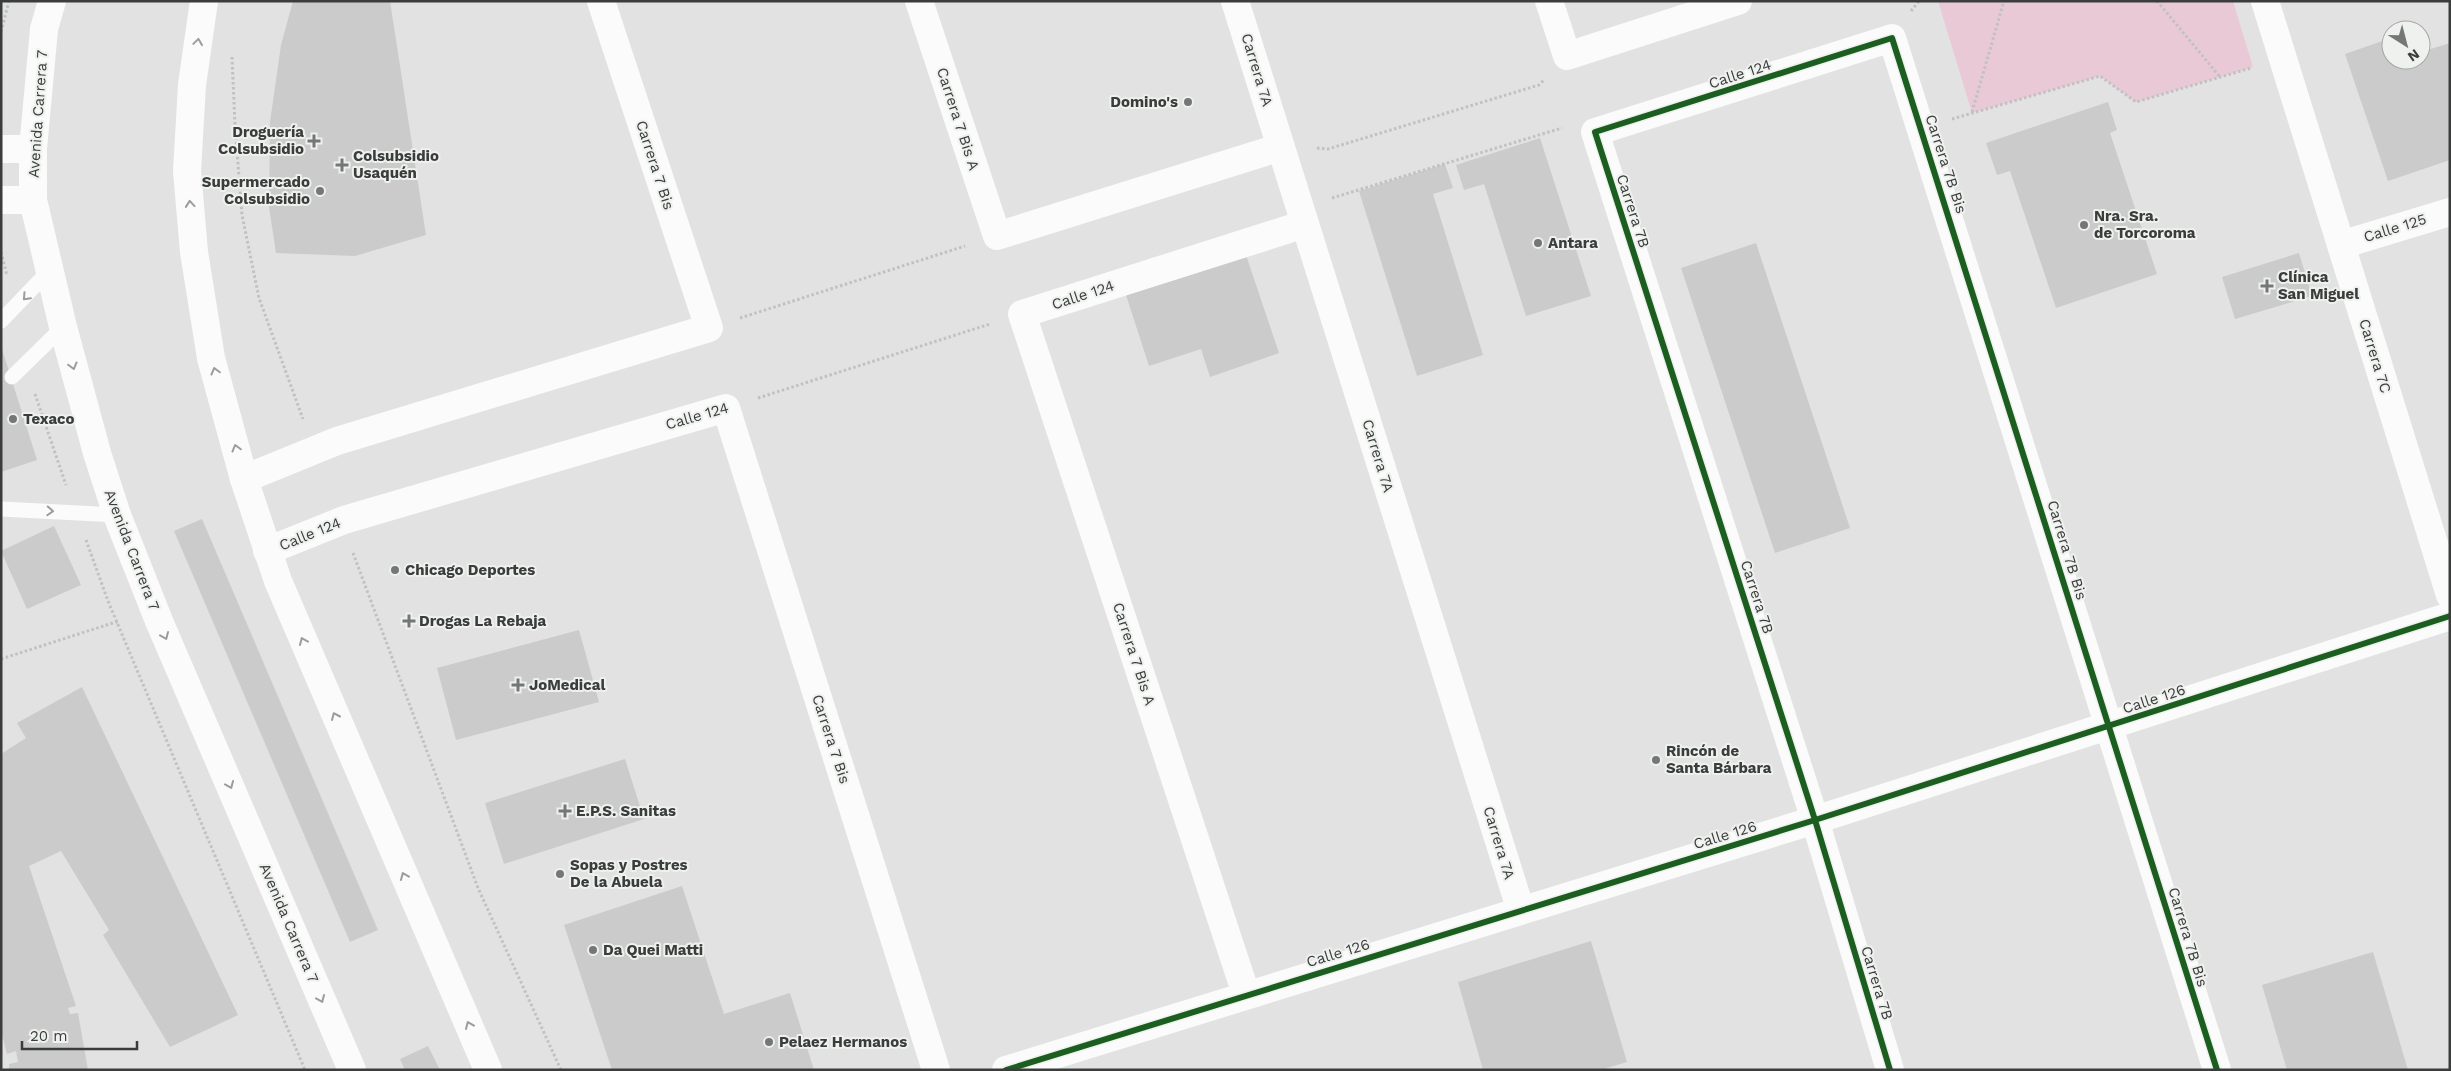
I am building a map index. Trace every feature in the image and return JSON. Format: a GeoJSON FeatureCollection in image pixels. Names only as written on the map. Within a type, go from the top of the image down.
{"type":"FeatureCollection","features":[{"type":"Feature","properties":{"kind":"street","name":"Avenida Carrera 7"},"geometry":{"type":"LineString","coordinates":[[52,1],[44,29],[32,149],[34,200],[62,327],[97,453],[117,515],[159,621],[352,1070]]}},
{"type":"Feature","properties":{"kind":"street"},"geometry":{"type":"LineString","coordinates":[[204,1],[192,84],[187,171],[194,252],[211,358],[244,478],[267,551],[322,686],[488,1070]]}},
{"type":"Feature","properties":{"kind":"street","name":"Carrera 7 Bis"},"geometry":{"type":"LineString","coordinates":[[601,1],[708,328]]}},
{"type":"Feature","properties":{"kind":"street","name":"Carrera 7 Bis A"},"geometry":{"type":"LineString","coordinates":[[920,1],[997,236]]}},
{"type":"Feature","properties":{"kind":"street","name":"Carrera 7A"},"geometry":{"type":"LineString","coordinates":[[1235,1],[1521,911]]}},
{"type":"Feature","properties":{"kind":"street"},"geometry":{"type":"LineString","coordinates":[[1550,1],[1567,56],[1738,1]]}},
{"type":"Feature","properties":{"kind":"street","name":"Carrera 7C"},"geometry":{"type":"LineString","coordinates":[[2266,1],[2450,595]]}},
{"type":"Feature","properties":{"kind":"street","name":"Calle 124"},"geometry":{"type":"LineString","coordinates":[[1595,132],[1892,38]]}},
{"type":"Feature","properties":{"kind":"street","name":"Carrera 7B Bis"},"geometry":{"type":"LineString","coordinates":[[1892,38],[2217,1070]]}},
{"type":"Feature","properties":{"kind":"street","name":"Carrera 7B"},"geometry":{"type":"LineString","coordinates":[[1595,132],[1815,820],[1890,1070]]}},
{"type":"Feature","properties":{"kind":"street"},"geometry":{"type":"LineString","coordinates":[[997,236],[1281,147]]}},
{"type":"Feature","properties":{"kind":"street"},"geometry":{"type":"LineString","coordinates":[[1,149],[32,149]]}},
{"type":"Feature","properties":{"kind":"street"},"geometry":{"type":"LineString","coordinates":[[1,200],[34,200]]}},
{"type":"Feature","properties":{"kind":"street","name":"Calle 125"},"geometry":{"type":"LineString","coordinates":[[2341,245],[2450,212]]}},
{"type":"Feature","properties":{"kind":"street","name":"Calle 124"},"geometry":{"type":"LineString","coordinates":[[1022,314],[1305,224]]}},
{"type":"Feature","properties":{"kind":"street","name":"Carrera 7 Bis A"},"geometry":{"type":"LineString","coordinates":[[1022,314],[1246,994]]}},
{"type":"Feature","properties":{"kind":"street"},"geometry":{"type":"LineString","coordinates":[[244,478],[336,441],[708,328]]}},
{"type":"Feature","properties":{"kind":"street","name":"Carrera 7 Bis"},"geometry":{"type":"LineString","coordinates":[[726,408],[936,1070]]}},
{"type":"Feature","properties":{"kind":"street","name":"Calle 124"},"geometry":{"type":"LineString","coordinates":[[267,551],[344,520],[726,408]]}},
{"type":"Feature","properties":{"kind":"street","name":"Calle 126"},"geometry":{"type":"LineString","coordinates":[[1006,1070],[1246,994],[1815,820],[2450,616]]}},
{"type":"Feature","properties":{"kind":"lane"},"geometry":{"type":"LineString","coordinates":[[1,321],[49,271]]}},
{"type":"Feature","properties":{"kind":"lane"},"geometry":{"type":"LineString","coordinates":[[12,377],[62,327]]}},
{"type":"Feature","properties":{"kind":"lane"},"geometry":{"type":"LineString","coordinates":[[1,509],[117,515]]}},
{"type":"Feature","properties":{"kind":"path"},"geometry":{"type":"LineString","coordinates":[[1,32],[9,1]]}},
{"type":"Feature","properties":{"kind":"path"},"geometry":{"type":"LineString","coordinates":[[2004,1],[1972,113],[2100,76],[2136,102],[2220,77],[2157,1]]}},
{"type":"Feature","properties":{"kind":"path"},"geometry":{"type":"LineString","coordinates":[[1281,147],[1328,149],[1539,85],[1567,56]]}},
{"type":"Feature","properties":{"kind":"path"},"geometry":{"type":"LineString","coordinates":[[1305,224],[1333,196],[1560,128],[1595,132]]}},
{"type":"Feature","properties":{"kind":"path"},"geometry":{"type":"LineString","coordinates":[[708,328],[997,236]]}},
{"type":"Feature","properties":{"kind":"path"},"geometry":{"type":"LineString","coordinates":[[1,659],[117,622],[159,621]]}},
{"type":"Feature","properties":{"kind":"shaded area"},"geometry":{"type":"Polygon","coordinates":[[[1938,1],[2233,1],[2253,67],[2136,102],[2100,76],[1972,113],[1938,1]]]}},
{"type":"Feature","properties":{"kind":"building","name":"Colsubsidio Usaquén"},"geometry":{"type":"Polygon","coordinates":[[[293,1],[390,1],[426,235],[355,256],[276,253],[269,207],[270,122],[281,45],[293,1]]]}},
{"type":"Feature","properties":{"kind":"building"},"geometry":{"type":"Polygon","coordinates":[[[2381,41],[2381,70],[2431,70],[2431,49],[2450,43],[2450,160],[2388,181],[2345,54],[2381,41]]]}},
{"type":"Feature","properties":{"kind":"building","name":"Nra. Sra. de Torcoroma"},"geometry":{"type":"Polygon","coordinates":[[[2108,102],[2117,130],[2110,133],[2157,274],[2056,308],[2010,171],[1997,175],[1986,143],[2108,102]]]}},
{"type":"Feature","properties":{"kind":"building","name":"Antara"},"geometry":{"type":"Polygon","coordinates":[[[1540,138],[1591,296],[1526,316],[1484,184],[1464,190],[1456,165],[1540,138]]]}},
{"type":"Feature","properties":{"kind":"building"},"geometry":{"type":"Polygon","coordinates":[[[1445,164],[1453,188],[1433,194],[1483,355],[1417,376],[1359,191],[1445,164]]]}},
{"type":"Feature","properties":{"kind":"building"},"geometry":{"type":"Polygon","coordinates":[[[1756,243],[1850,528],[1775,553],[1681,268],[1756,243]]]}},
{"type":"Feature","properties":{"kind":"building","name":"Clínica San Miguel"},"geometry":{"type":"Polygon","coordinates":[[[2299,253],[2312,296],[2235,319],[2222,277],[2299,253]]]}},
{"type":"Feature","properties":{"kind":"building"},"geometry":{"type":"Polygon","coordinates":[[[1246,255],[1279,353],[1210,377],[1201,349],[1149,366],[1126,295],[1246,255]]]}},
{"type":"Feature","properties":{"kind":"building","name":"Texaco"},"geometry":{"type":"Polygon","coordinates":[[[1,346],[37,460],[1,472],[1,346]]]}},
{"type":"Feature","properties":{"kind":"building"},"geometry":{"type":"Polygon","coordinates":[[[202,519],[378,930],[350,942],[174,531],[202,519]]]}},
{"type":"Feature","properties":{"kind":"building"},"geometry":{"type":"Polygon","coordinates":[[[54,526],[81,585],[27,609],[1,551],[54,526]]]}},
{"type":"Feature","properties":{"kind":"building","name":"JoMedical"},"geometry":{"type":"Polygon","coordinates":[[[579,630],[599,702],[456,740],[437,668],[579,630]]]}},
{"type":"Feature","properties":{"kind":"building"},"geometry":{"type":"Polygon","coordinates":[[[82,687],[238,1015],[170,1047],[103,935],[109,930],[61,851],[29,866],[76,1006],[68,1008],[70,1014],[78,1013],[88,1070],[9,1070],[9,1064],[18,1062],[16,1051],[7,1054],[1,1031],[1,754],[26,738],[17,723],[82,687]]]}},
{"type":"Feature","properties":{"kind":"building","name":"E.P.S. Sanitas"},"geometry":{"type":"Polygon","coordinates":[[[625,759],[644,819],[504,864],[485,803],[625,759]]]}},
{"type":"Feature","properties":{"kind":"building"},"geometry":{"type":"Polygon","coordinates":[[[682,886],[724,1014],[790,993],[814,1070],[612,1070],[564,925],[682,886]]]}},
{"type":"Feature","properties":{"kind":"building"},"geometry":{"type":"Polygon","coordinates":[[[1591,941],[1627,1062],[1600,1070],[1483,1070],[1458,982],[1591,941]]]}},
{"type":"Feature","properties":{"kind":"building"},"geometry":{"type":"Polygon","coordinates":[[[2373,952],[2408,1070],[2287,1070],[2262,985],[2373,952]]]}},
{"type":"Feature","properties":{"kind":"building"},"geometry":{"type":"Polygon","coordinates":[[[428,1046],[440,1070],[405,1070],[400,1059],[428,1046]]]}},
{"type":"Feature","properties":{"kind":"cycle path"},"geometry":{"type":"LineString","coordinates":[[1890,1070],[1815,820],[1595,132],[1892,38],[2217,1070]]}},
{"type":"Feature","properties":{"kind":"cycle path"},"geometry":{"type":"LineString","coordinates":[[1006,1070],[1815,820],[2450,616]]}},
{"type":"Feature","properties":{"kind":"place","name":"Domino's"},"geometry":{"type":"Point","coordinates":[1188,102]}},
{"type":"Feature","properties":{"kind":"place","name":"Droguería Colsubsidio"},"geometry":{"type":"Point","coordinates":[314,141]}},
{"type":"Feature","properties":{"kind":"place","name":"Colsubsidio Usaquén"},"geometry":{"type":"Point","coordinates":[342,165]}},
{"type":"Feature","properties":{"kind":"place","name":"Supermercado Colsubsidio"},"geometry":{"type":"Point","coordinates":[320,191]}},
{"type":"Feature","properties":{"kind":"place","name":"Nra. Sra. de Torcoroma"},"geometry":{"type":"Point","coordinates":[2084,225]}},
{"type":"Feature","properties":{"kind":"place","name":"Antara"},"geometry":{"type":"Point","coordinates":[1538,243]}},
{"type":"Feature","properties":{"kind":"place","name":"Clínica San Miguel"},"geometry":{"type":"Point","coordinates":[2267,286]}},
{"type":"Feature","properties":{"kind":"place","name":"Texaco"},"geometry":{"type":"Point","coordinates":[13,419]}},
{"type":"Feature","properties":{"kind":"place","name":"Chicago Deportes"},"geometry":{"type":"Point","coordinates":[395,570]}},
{"type":"Feature","properties":{"kind":"place","name":"Drogas La Rebaja"},"geometry":{"type":"Point","coordinates":[409,621]}},
{"type":"Feature","properties":{"kind":"place","name":"JoMedical"},"geometry":{"type":"Point","coordinates":[518,685]}},
{"type":"Feature","properties":{"kind":"place","name":"Rincón de Santa Bárbara"},"geometry":{"type":"Point","coordinates":[1656,760]}},
{"type":"Feature","properties":{"kind":"place","name":"E.P.S. Sanitas"},"geometry":{"type":"Point","coordinates":[565,811]}},
{"type":"Feature","properties":{"kind":"place","name":"Sopas y Postres De la Abuela"},"geometry":{"type":"Point","coordinates":[560,874]}},
{"type":"Feature","properties":{"kind":"place","name":"Da Quei Matti"},"geometry":{"type":"Point","coordinates":[593,950]}},
{"type":"Feature","properties":{"kind":"place","name":"Pelaez Hermanos"},"geometry":{"type":"Point","coordinates":[769,1042]}}]}
